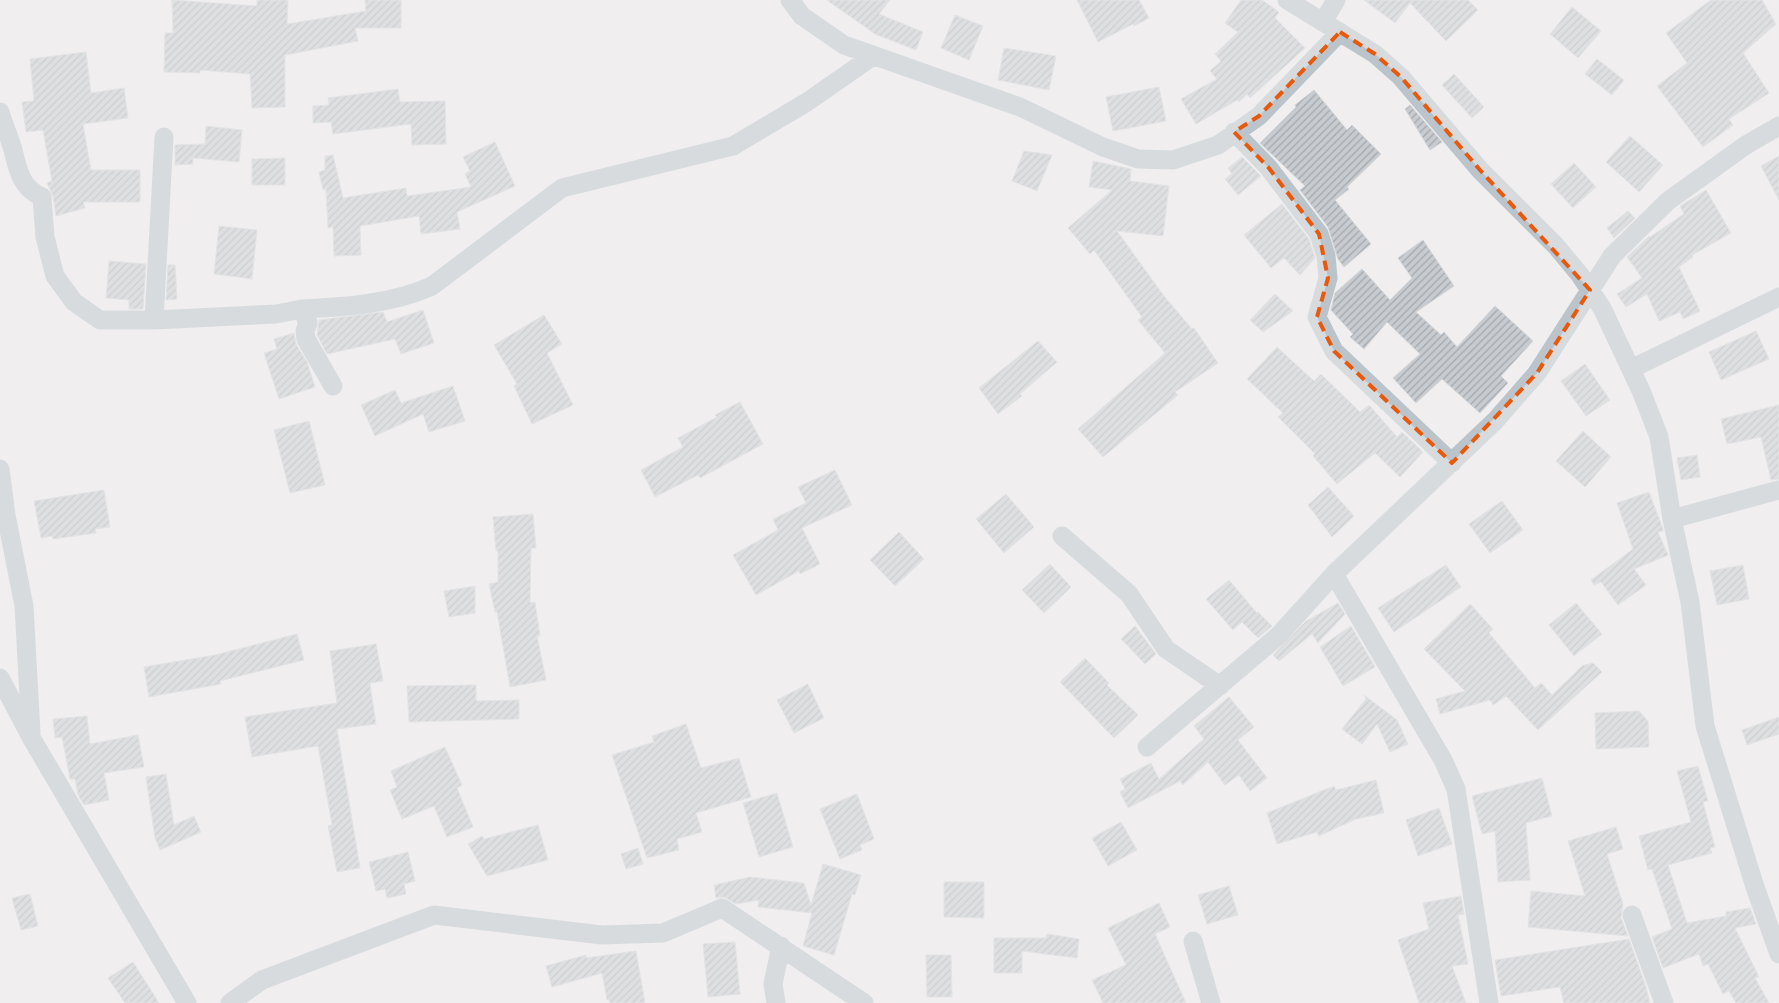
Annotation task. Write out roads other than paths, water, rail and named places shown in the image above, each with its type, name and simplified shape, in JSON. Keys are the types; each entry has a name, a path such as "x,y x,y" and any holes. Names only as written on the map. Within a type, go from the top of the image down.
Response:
{"street":[{"path":"790,0 802,16 844,45 1020,106 1104,147 1138,159 1173,160 1218,145 1259,116 1340,32"},
{"path":"1287,0 1375,54 1401,77 1480,170 1556,246 1602,308 1631,369 1659,437 1672,519 1690,602 1705,726 1755,887 1779,954"},
{"path":"1323,22 1336,0"},
{"path":"0,112 13,149 18,175 34,193 42,197 46,238 55,276 74,302 100,320 154,320 276,314 302,309 328,308 404,297 432,286 562,188 733,146 807,102 873,56"},
{"path":"1147,747 1278,636 1334,574 1495,421 1537,373 1612,256 1668,201 1746,145 1779,126"},
{"path":"1234,132 1268,167 1319,234 1326,256 1328,278 1317,318 1334,351 1452,463"},
{"path":"154,320 164,137"},
{"path":"1631,369 1779,298"},
{"path":"302,309 308,323 305,331 306,339 332,386"},
{"path":"0,469 6,515 24,606 32,739"},
{"path":"1672,519 1779,490"},
{"path":"1062,536 1129,594 1166,649 1220,686"},
{"path":"1334,574 1442,760 1456,789 1489,1003"},
{"path":"0,678 32,739 187,1003"},
{"path":"230,1003 262,980 434,915 602,935 663,933 722,908 864,1003"},
{"path":"1632,915 1664,1003"},
{"path":"1193,941 1211,1003"},
{"path":"776,1003 773,984 781,946"}]}
